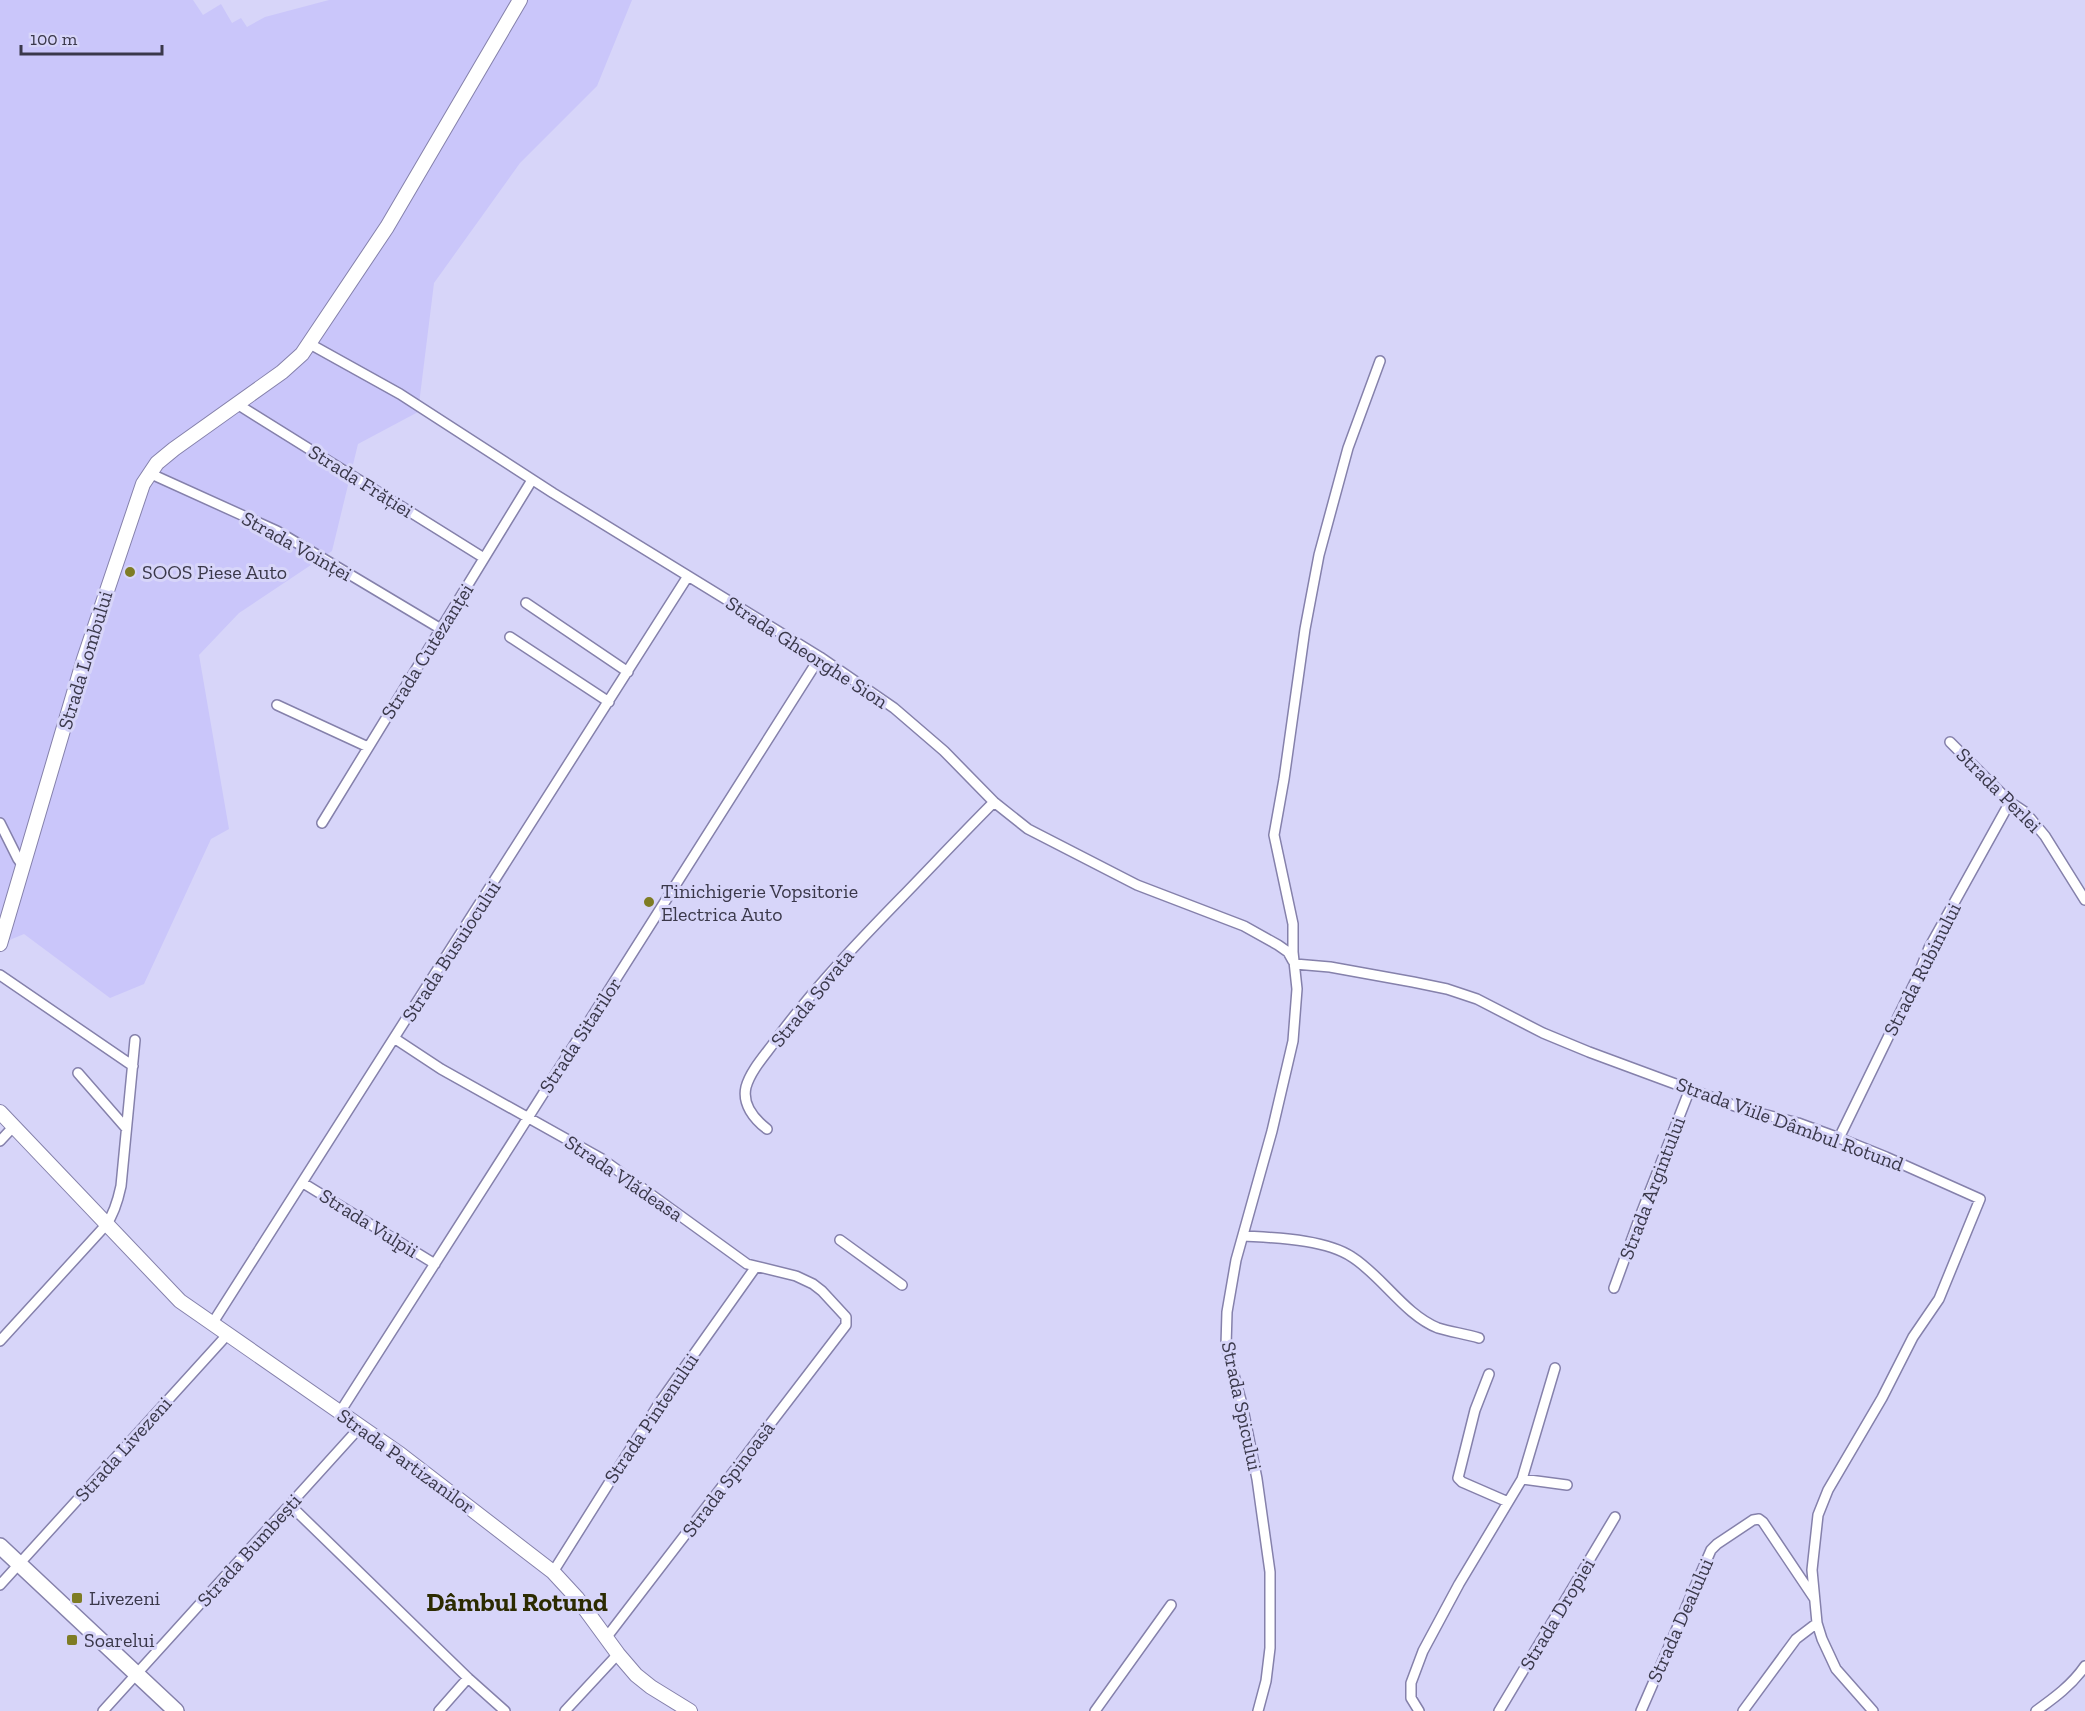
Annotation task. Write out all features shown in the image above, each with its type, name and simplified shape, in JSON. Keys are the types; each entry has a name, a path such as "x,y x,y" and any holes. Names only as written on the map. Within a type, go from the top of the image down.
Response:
{"main road":[{"path":"0,1546 176,1711"}],"street":[{"name":"Strada Lombului","path":"0,944 84,659 137,498 149,473 174,448 294,363 310,344 387,227 520,0"},
{"name":"Strada Gheorghe Sion","path":"310,344 400,394 532,480 820,657 894,708 944,750 994,802 1028,829 1137,885 1244,926 1288,952 1295,964"},
{"name":"Strada Spicului","path":"1258,1711 1266,1681 1270,1648 1270,1572 1257,1479 1242,1404 1226,1346 1227,1312 1236,1260 1272,1131 1293,1041 1297,989 1293,924 1275,846 1275,824 1284,779 1305,629 1319,555 1348,448 1380,361"},
{"name":"Strada Frăției","path":"237,404 484,558"},
{"name":"Strada Voinței","path":"149,473 277,531 441,629"},
{"name":"Strada Cutezanței","path":"321,823 532,480"},
{"name":"Strada Busuiocului","path":"212,1324 688,576"},
{"path":"526,603 628,672"},
{"path":"510,637 609,702"},
{"name":"Strada Sitarilor","path":"339,1412 527,1116 584,1031 820,657"},
{"path":"277,705 368,747"},
{"name":"Strada Perlei","path":"1950,742 2010,802 2025,812 2045,836 2085,900"},
{"name":"Strada Sovata","path":"767,1129 751,1113 746,1101 749,1079 756,1068 800,1007 836,965 994,802"},
{"name":"Strada Rubinului","path":"1839,1138 1917,978 1929,948 2010,802"},
{"path":"0,823 23,866"},
{"name":"Strada Viile Dâmbul Rotund","path":"1295,964 1330,967 1447,989 1477,999 1543,1033 1743,1108 1839,1138 1980,1199 1939,1299 1913,1336 1882,1398 1822,1502 1818,1515 1812,1570 1817,1623 1836,1669 1873,1711"},
{"path":"0,975 133,1066"},
{"name":"Strada Vlădeasa","path":"394,1038 441,1069 602,1159 734,1256 755,1268 806,1280 822,1291 847,1319"},
{"path":"0,1341 106,1225 118,1200 135,1040"},
{"path":"78,1073 126,1128"},
{"name":"Strada Argintului","path":"1614,1288 1690,1089"},
{"name":"Strada Partizanilor","path":"0,1112 180,1301 400,1454 553,1572 577,1598 636,1675 690,1711"},
{"path":"0,1142 14,1126"},
{"name":"Strada Vulpii","path":"303,1183 435,1264"},
{"path":"1244,1236 1284,1239 1341,1251 1358,1262 1419,1316 1437,1327 1479,1338"},
{"path":"840,1240 902,1285"},
{"name":"Strada Pintenului","path":"553,1572 660,1401 755,1268"},
{"name":"Strada Spinoasă","path":"606,1638 846,1325 847,1319"},
{"name":"Strada Livezeni","path":"0,1585 227,1335"},
{"path":"1419,1711 1411,1698 1411,1683 1423,1651 1445,1608 1522,1479 1555,1368"},
{"path":"1490,1374 1475,1410 1458,1478 1462,1482 1508,1502"},
{"name":"Strada Bumbești","path":"103,1711 361,1426"},
{"path":"1522,1479 1567,1485"},
{"path":"290,1505 505,1711"},
{"name":"Strada Dropiei","path":"1499,1711 1615,1517"},
{"name":"Strada Dealului","path":"1641,1711 1712,1548 1753,1520 1759,1519 1763,1522 1814,1599"},
{"path":"1095,1711 1171,1605"},
{"path":"1743,1711 1792,1644 1817,1623"},
{"path":"565,1711 618,1654"},
{"path":"2036,1711 2078,1677 2085,1666"},
{"path":"439,1711 468,1678"}],"shaded area":[{"path":"0,0 193,0 203,15 221,4 232,23 241,18 247,27 265,17 329,0 632,0 597,86 520,163 434,283 418,412 358,444 332,551 239,613 199,655 229,829 211,839 144,984 110,998 24,934 0,944"}],"place":[{"name":"SOOS Piese Auto","path":"130,572"},
{"name":"Tinichigerie Vopsitorie Electrica Auto","path":"649,902"},
{"name":"Livezeni","path":"77,1598"},
{"name":"Soarelui","path":"72,1640"}],"district":[{"name":"Dâmbul Rotund","path":"517,1602"}]}
